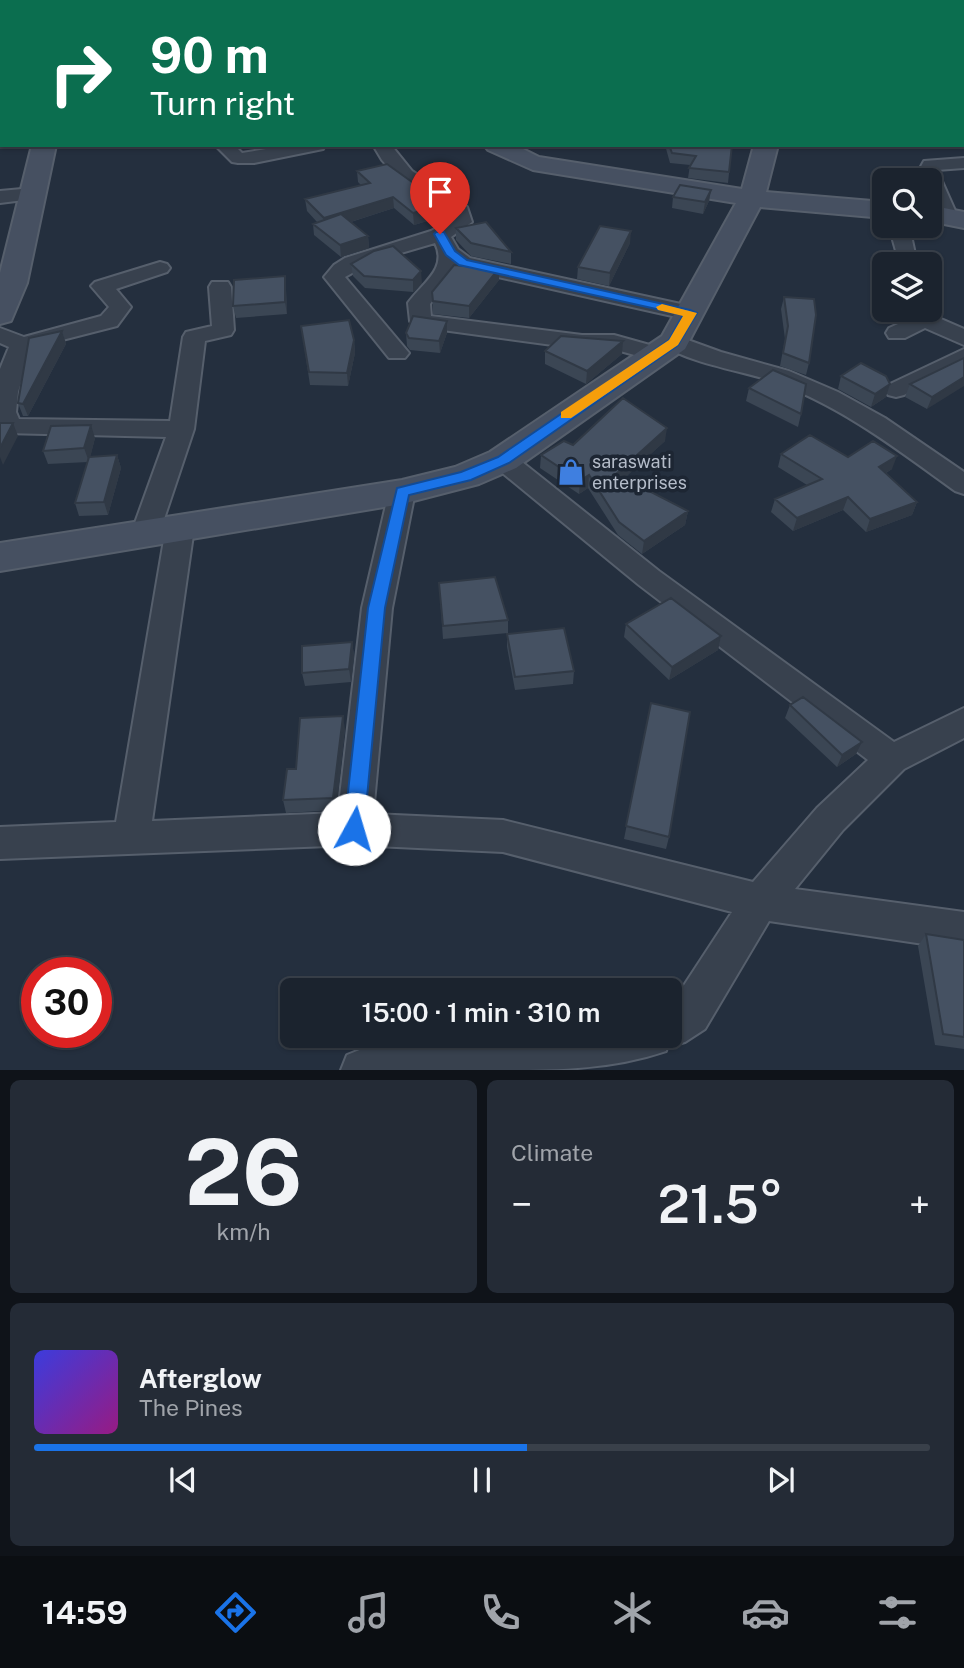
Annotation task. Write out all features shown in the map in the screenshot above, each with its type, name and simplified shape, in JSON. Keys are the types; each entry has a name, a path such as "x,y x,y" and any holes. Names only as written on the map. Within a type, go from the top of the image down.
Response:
{"street":[{"path":"0,315 44,147"},
{"path":"225,147 238,158 254,158 307,147"},
{"path":"383,147 386,156 398,170 460,211 463,222 445,243 339,269 334,277 397,353"},
{"path":"500,147 533,163 752,198 872,209"},
{"path":"0,557 402,492 466,476 503,460 673,337 752,198 765,147"},
{"path":"947,216 928,170 930,165 964,163"},
{"path":"0,197 33,194"},
{"path":"377,328 419,303 447,271 445,243"},
{"path":"445,243 463,262 673,337 691,351 781,376 877,422 964,485"},
{"path":"0,335 22,344 79,331 109,320 120,307 102,286 160,268"},
{"path":"145,534 181,429 194,337 223,330 220,287"},
{"path":"419,303 421,321 436,325 582,342 673,337"},
{"path":"897,333 925,319 964,338"},
{"path":"22,344 15,353 4,408 5,419 13,427 181,429"},
{"path":"896,390 964,356"},
{"path":"503,460 649,578 892,759"},
{"path":"354,829 377,608 402,492"},
{"path":"131,838 180,528"},
{"path":"682,1019 690,1014 760,902 830,819 892,759 964,722"},
{"path":"0,843 354,829 503,835 760,902 964,932"},
{"path":"362,1069 585,1048"}],"building":[{"path":"670,147 732,147 729,172 689,168 696,156 672,153"},
{"path":"387,164 444,205 413,213 393,197 324,218 305,199 370,183 357,171"},
{"path":"680,185 711,190 705,202 673,197"},
{"path":"341,214 368,236 340,245 313,224"},
{"path":"486,222 511,252 471,243 456,228"},
{"path":"600,226 631,231 610,273 578,267"},
{"path":"393,246 421,271 413,280 364,276 351,264 374,251"},
{"path":"484,264 499,268 469,306 433,301 432,292 454,265 487,268"},
{"path":"285,276 285,302 233,306 234,280"},
{"path":"784,297 814,299 816,315 809,363 783,353 788,326"},
{"path":"413,316 447,321 439,341 409,338 406,333"},
{"path":"349,320 354,340 347,373 309,372 301,326"},
{"path":"62,331 23,404 18,403 29,338"},
{"path":"561,336 623,341 587,371 545,351"},
{"path":"964,358 964,377 932,397 910,384"},
{"path":"861,363 886,376 890,384 875,394 841,376"},
{"path":"773,370 806,384 801,414 749,388"},
{"path":"623,398 667,428 616,474 688,511 644,541 619,522 589,475 580,481 541,455 564,441 573,445"},
{"path":"0,423 13,423 0,448"},
{"path":"91,425 84,448 43,451 51,426"},
{"path":"810,435 848,457 873,441 897,456 879,467 917,502 870,519 848,497 797,518 775,499 822,479 781,454"},
{"path":"117,455 104,502 75,503 89,457"},
{"path":"495,577 508,620 443,626 439,583"},
{"path":"671,598 721,636 672,667 626,624"},
{"path":"564,628 574,671 515,677 507,634"},
{"path":"352,642 349,669 302,673 302,646"},
{"path":"803,697 862,742 842,755 790,705"},
{"path":"651,703 690,712 669,837 626,826"},
{"path":"343,716 333,798 283,800 287,769 296,769 300,718"},
{"path":"926,934 964,940 964,1037 943,1034"}],"slow traffic":[{"path":"566,415 674,342 690,313 662,307"}],"place":[{"name":"saraswati enterprises","path":"571,472"}],"route":[{"path":"354,829 377,608 402,492 466,476 503,460 674,342 690,313 463,262 450,253 440,234"}]}
